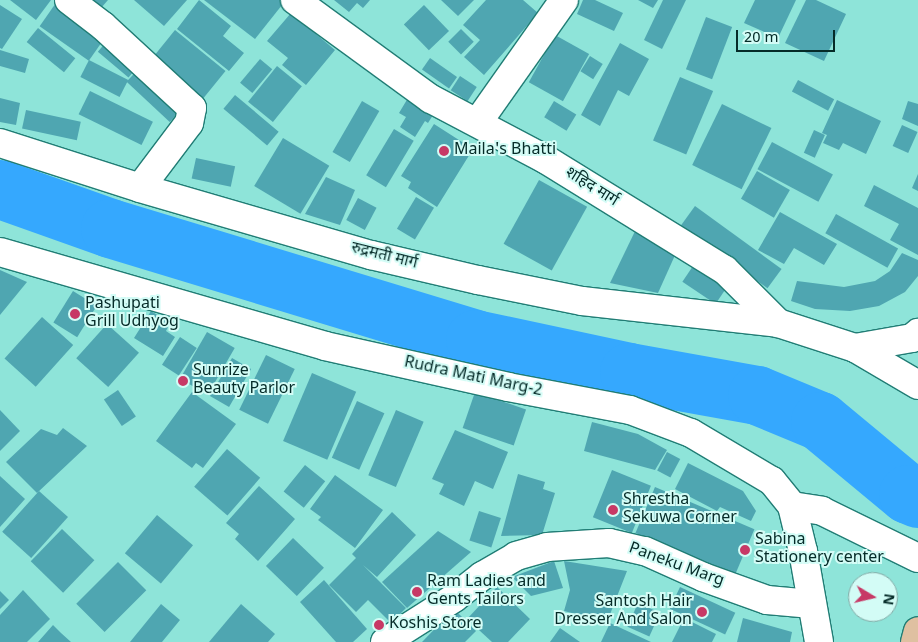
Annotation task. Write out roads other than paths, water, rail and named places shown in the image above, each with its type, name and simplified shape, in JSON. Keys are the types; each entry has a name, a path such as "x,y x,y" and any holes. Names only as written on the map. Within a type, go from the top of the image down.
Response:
{"main road":[{"path":"915,642 918,631"}],"street":[{"path":"69,0 103,26 192,108 189,123 140,188"},
{"name":"शहिद मार्ग","path":"294,0 431,99 478,122 545,159 725,270 778,323"},
{"path":"478,122 564,0"},
{"name":"रुद्रमती मार्ग","path":"0,143 140,188 371,255 478,280 582,301 778,323 855,348 918,385"},
{"name":"Rudra Mati Marg-2","path":"0,252 325,346 508,387 630,410 691,433 738,459 772,481 792,506 803,552 819,642"},
{"path":"855,348 912,338 918,333"},
{"path":"792,506 822,511 918,558"},
{"name":"Paneku Marg","path":"385,642 454,598 482,576 516,556 547,547 609,543 645,552 703,577 767,600 812,604"}],"waterway":[{"path":"0,189 110,228 475,339 629,372 757,395 820,421 908,494 918,498"}],"place":[{"name":"Maila's Bhatti","path":"444,151"},
{"name":"Pashupati Grill Udhyog","path":"75,314"},
{"name":"Sunrize Beauty Parlor","path":"183,381"},
{"name":"Shrestha Sekuwa Corner","path":"613,510"},
{"name":"Sabina Stationery center","path":"745,550"},
{"name":"Ram Ladies and Gents Tailors","path":"417,592"},
{"name":"Santosh Hair Dresser And Salon","path":"702,612"},
{"name":"Koshis Store","path":"379,625"}]}
